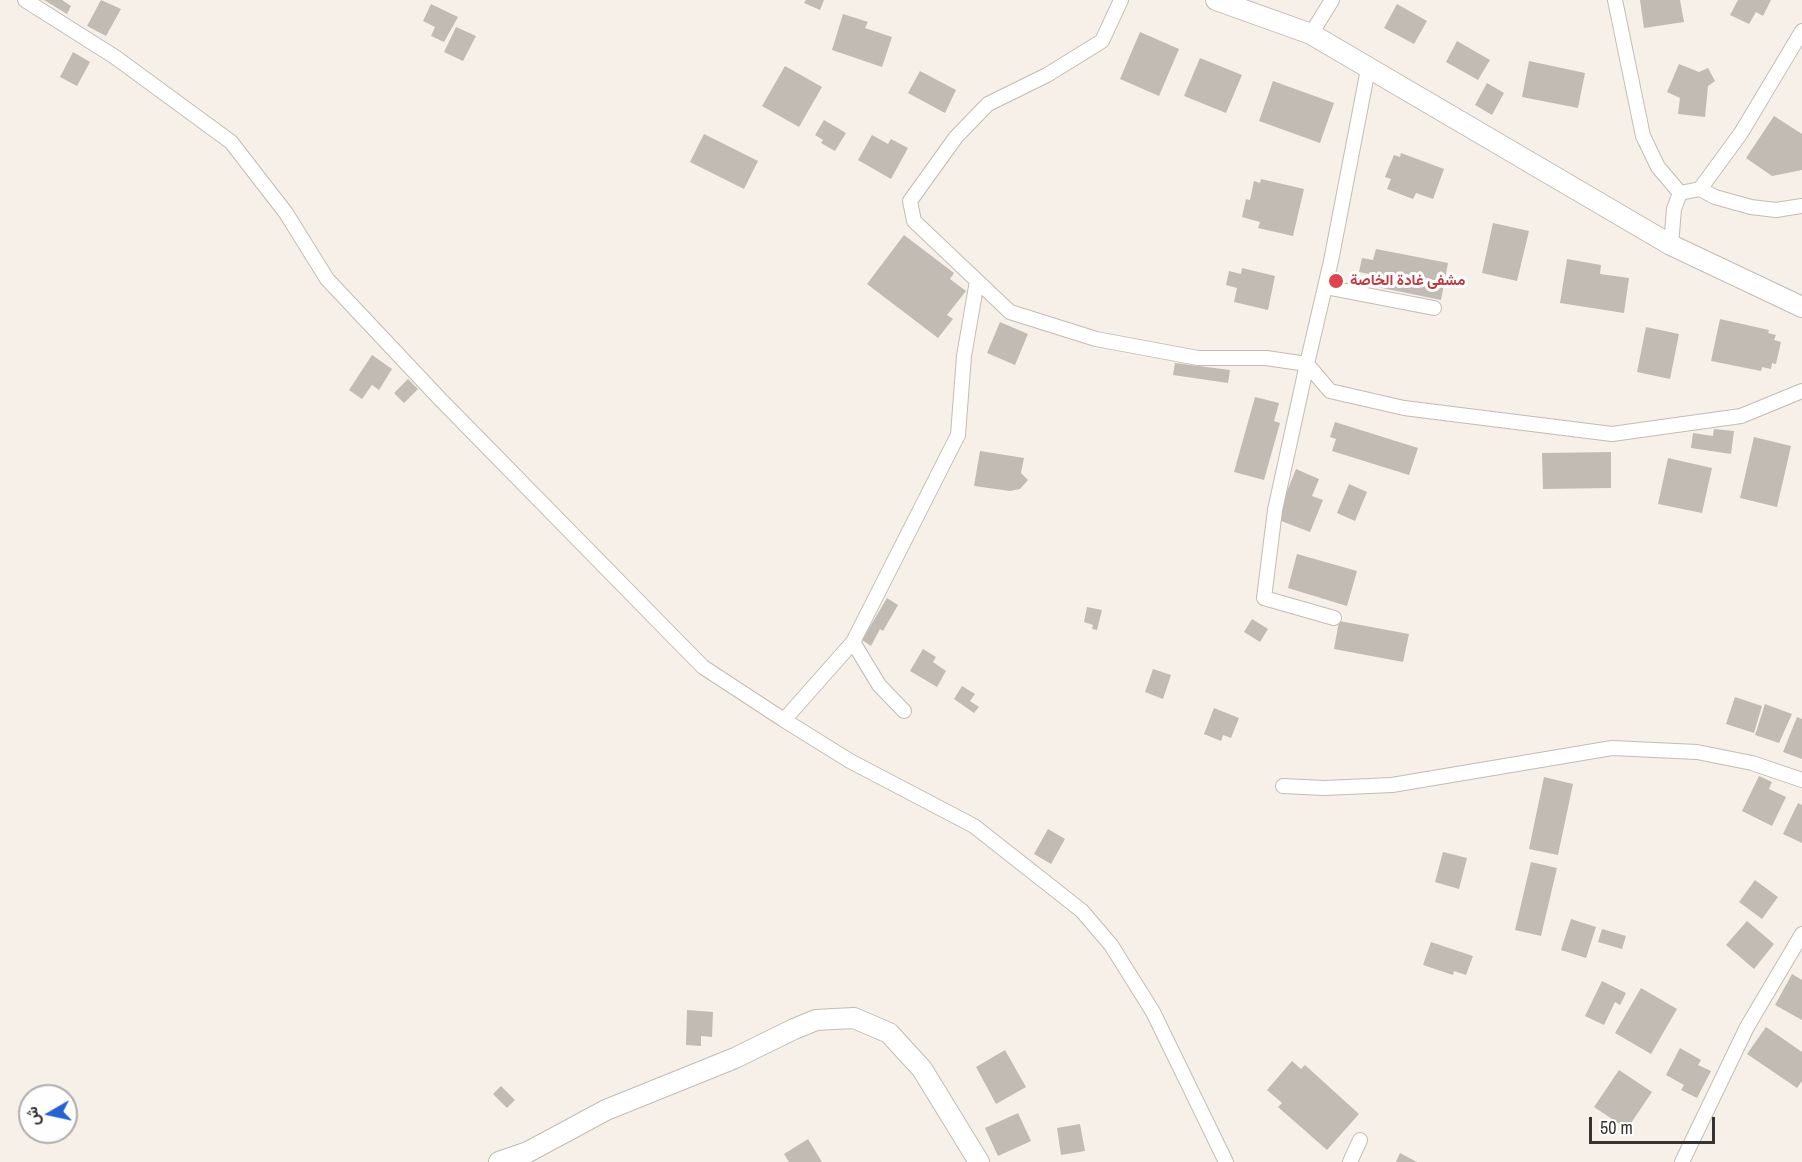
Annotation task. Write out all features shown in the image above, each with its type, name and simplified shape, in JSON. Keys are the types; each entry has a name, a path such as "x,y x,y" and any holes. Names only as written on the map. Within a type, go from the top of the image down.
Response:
{"main road":[{"path":"1216,0 1311,34 1671,245 1802,307"},
{"path":"499,1162 528,1152 606,1110 735,1058 816,1020 854,1018 889,1033 922,1069 979,1162"}],"street":[{"path":"25,0 115,57 231,142 286,213 327,279 440,399 703,667 850,761 974,826 1082,911 1111,945 1154,1012 1226,1162"},
{"path":"1121,0 1102,41 1047,75 988,104 956,137 910,201 914,221 1010,312 1096,339 1198,358 1266,358 1307,364 1330,391 1404,408 1612,434 1741,416 1802,391"},
{"path":"1311,34 1332,0"},
{"path":"1615,0 1643,136 1658,167 1680,193"},
{"path":"1700,189 1741,133 1802,31"},
{"path":"1334,618 1264,598 1275,510 1325,287 1368,69"},
{"path":"1680,193 1700,189 1715,197 1751,207 1776,210 1802,206"},
{"path":"1671,245 1674,209 1680,193"},
{"path":"784,720 853,642 958,435 964,356 977,281"},
{"path":"1325,287 1434,308"},
{"path":"853,642 879,685 904,711"},
{"path":"1283,786 1324,789 1392,785 1612,748 1697,752 1752,763 1802,780"},
{"path":"1682,1162 1747,1027 1802,934"},
{"path":"1350,1162 1360,1140"}],"building":[{"path":"44,0 62,0 71,6 67,14"},
{"path":"101,0 121,9 106,36 87,26"},
{"path":"806,0 824,0 820,10 804,3"},
{"path":"1640,0 1680,0 1684,22 1644,28"},
{"path":"1738,0 1771,0 1763,16 1756,12 1749,24 1730,15"},
{"path":"431,4 458,17 444,42 431,36 435,27 423,21"},
{"path":"1397,4 1427,21 1414,44 1384,28"},
{"path":"843,14 868,22 865,28 892,37 882,67 832,50"},
{"path":"456,27 476,36 463,61 444,52"},
{"path":"1140,32 1179,49 1159,96 1120,79"},
{"path":"1457,41 1490,60 1478,80 1446,62"},
{"path":"73,52 90,62 77,86 60,77"},
{"path":"1200,58 1242,75 1226,113 1184,96"},
{"path":"1529,61 1585,73 1578,108 1522,97"},
{"path":"1679,64 1699,72 1708,68 1715,81 1708,86 1705,117 1678,114 1680,98 1667,92"},
{"path":"785,66 822,87 799,127 762,106"},
{"path":"920,71 956,90 945,113 908,93"},
{"path":"1273,81 1334,103 1320,143 1259,121"},
{"path":"1487,83 1504,93 1492,115 1475,105"},
{"path":"1774,116 1802,134 1802,170 1772,176 1746,158"},
{"path":"824,120 846,133 835,151 821,143 823,140 815,135"},
{"path":"704,134 758,161 744,189 690,162"},
{"path":"872,135 888,144 891,139 908,148 891,179 858,160"},
{"path":"1401,153 1444,169 1433,199 1416,193 1413,199 1387,189 1391,179 1385,177 1394,155 1400,157"},
{"path":"1261,179 1304,189 1293,236 1258,228 1260,222 1242,217 1246,199 1250,200 1254,181 1260,183"},
{"path":"1493,223 1529,231 1517,281 1482,273"},
{"path":"904,235 954,273 950,279 966,291 947,315 953,319 938,338 867,284"},
{"path":"1376,249 1448,263 1441,300 1367,285 1369,274 1359,272 1362,258 1373,260"},
{"path":"1567,259 1601,265 1600,274 1629,278 1624,313 1560,303"},
{"path":"1242,268 1275,276 1268,310 1234,302 1237,288 1226,285 1229,271 1241,274"},
{"path":"1720,319 1769,330 1768,333 1776,335 1774,340 1781,342 1776,364 1772,363 1771,369 1762,367 1761,371 1711,361"},
{"path":"1000,322 1028,334 1015,365 987,353"},
{"path":"1646,327 1679,334 1670,379 1637,372"},
{"path":"372,355 392,369 379,390 372,385 362,399 349,390"},
{"path":"1175,363 1230,370 1228,383 1173,375"},
{"path":"408,379 418,389 404,403 394,393"},
{"path":"1255,397 1279,403 1274,421 1280,423 1264,480 1234,472"},
{"path":"1335,422 1418,448 1409,475 1332,451 1336,439 1330,437"},
{"path":"1714,429 1734,431 1731,454 1691,448 1693,433 1713,436"},
{"path":"1754,437 1791,446 1777,507 1740,498"},
{"path":"980,451 1024,458 1021,473 1028,480 1020,489 1010,491 974,486"},
{"path":"1611,452 1611,488 1543,489 1542,453"},
{"path":"1668,458 1712,468 1702,513 1658,504"},
{"path":"1296,469 1319,479 1312,496 1323,500 1310,532 1276,519"},
{"path":"1349,484 1367,492 1355,521 1337,513"},
{"path":"1297,554 1357,571 1347,606 1288,588"},
{"path":"887,598 898,605 883,631 880,629 871,646 862,640"},
{"path":"1087,607 1102,610 1097,630 1092,629 1093,625 1084,622"},
{"path":"1252,619 1268,629 1260,642 1244,632"},
{"path":"1339,621 1409,634 1403,662 1334,649"},
{"path":"923,649 936,657 933,662 946,671 937,687 910,671"},
{"path":"1153,669 1171,675 1163,699 1145,692"},
{"path":"962,686 975,694 970,701 979,707 974,713 954,699"},
{"path":"1735,697 1762,706 1754,733 1726,724"},
{"path":"1765,704 1792,714 1779,743 1755,735"},
{"path":"1214,708 1239,718 1231,738 1223,735 1221,741 1204,734"},
{"path":"1797,717 1802,719 1802,759 1783,752"},
{"path":"1759,776 1772,782 1769,789 1786,797 1772,826 1742,811"},
{"path":"1544,777 1573,784 1558,855 1529,849"},
{"path":"1798,803 1802,805 1802,843 1783,834"},
{"path":"1048,829 1065,839 1051,864 1034,854"},
{"path":"1443,852 1467,858 1459,889 1435,882"},
{"path":"1531,862 1557,868 1541,936 1515,930"},
{"path":"1755,880 1778,897 1762,919 1739,902"},
{"path":"1571,919 1596,927 1586,958 1561,950"},
{"path":"1747,921 1774,944 1754,969 1726,945"},
{"path":"1602,929 1626,936 1622,949 1598,942"},
{"path":"1431,942 1473,956 1466,975 1454,971 1453,975 1423,965"},
{"path":"1792,974 1802,980 1802,1020 1775,1005"},
{"path":"1602,981 1626,993 1620,1005 1615,1002 1604,1025 1585,1016"},
{"path":"1641,988 1677,1009 1651,1054 1615,1033"},
{"path":"687,1010 713,1012 712,1037 701,1036 701,1046 686,1045"},
{"path":"1766,1027 1802,1052 1802,1081 1797,1088 1747,1054"},
{"path":"1680,1048 1701,1060 1698,1065 1711,1071 1697,1098 1681,1090 1684,1085 1666,1075"},
{"path":"1005,1050 1026,1087 996,1104 976,1067"},
{"path":"1292,1061 1301,1069 1305,1065 1359,1114 1327,1150 1278,1107 1282,1103 1267,1090"},
{"path":"1619,1070 1652,1092 1627,1129 1594,1107"},
{"path":"501,1086 515,1100 507,1108 493,1094"},
{"path":"1018,1113 1031,1141 998,1156 985,1128"},
{"path":"1080,1124 1085,1151 1061,1155 1057,1128"},
{"path":"808,1139 822,1162 789,1162 784,1154"},
{"path":"1400,1153 1417,1162 1396,1162"}],"place":[{"name":"مشفى غادة الخاصة","path":"1336,281"}]}
